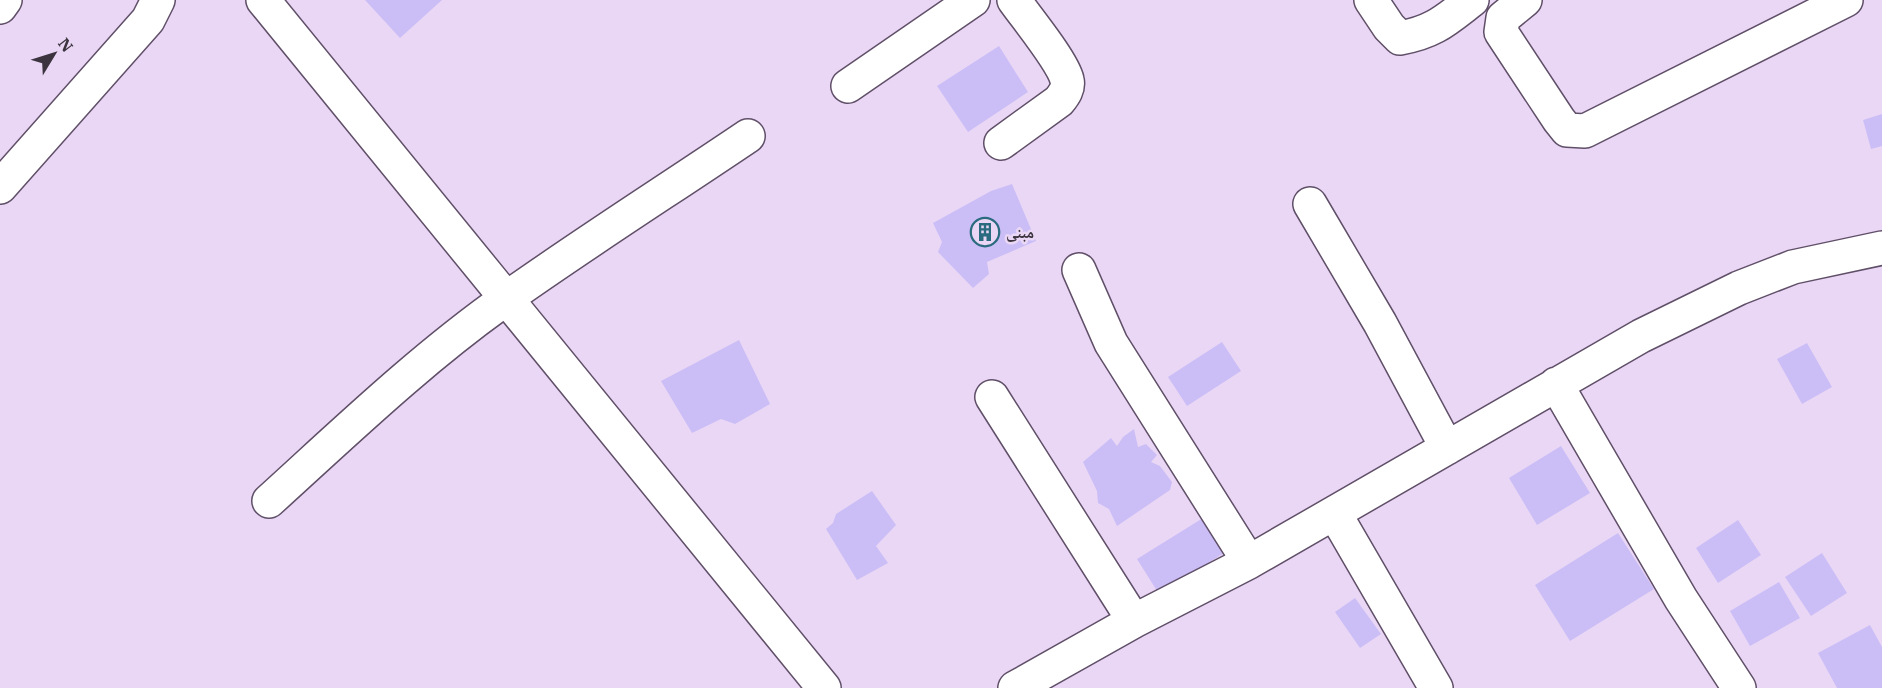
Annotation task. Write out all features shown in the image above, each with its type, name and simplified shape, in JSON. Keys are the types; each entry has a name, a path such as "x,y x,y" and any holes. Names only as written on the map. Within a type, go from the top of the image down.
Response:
{"street":[{"path":"0,7 5,0"},
{"path":"0,187 148,20 158,0"},
{"path":"263,0 824,688"},
{"path":"848,86 973,0"},
{"path":"1001,142 1059,101 1066,92 1068,81 1062,68 1014,0"},
{"path":"1371,0 1389,27 1400,38 1420,34 1437,27 1473,0"},
{"path":"1525,0 1503,18 1501,32 1558,120 1567,130 1585,131 1846,0"},
{"path":"270,501 362,416 506,298 748,136"},
{"path":"1310,204 1380,323 1447,448"},
{"path":"1015,688 1134,621 1249,562 1335,514 1641,336 1739,288 1793,267 1882,248"},
{"path":"1078,270 1112,343 1249,562"},
{"path":"1556,384 1681,599 1739,688"},
{"path":"992,397 1134,621"},
{"path":"1335,514 1436,688"}],"building":[{"path":"365,0 442,0 400,38"},
{"path":"999,46 1028,92 968,132 937,86"},
{"path":"1882,114 1882,146 1871,149 1863,120"},
{"name":"مبنى","path":"1012,184 1036,241 987,262 989,274 973,288 938,252 942,242 933,223 991,191"},
{"path":"739,340 770,404 735,424 721,419 692,433 661,381"},
{"path":"1222,342 1241,371 1187,406 1168,377"},
{"path":"1807,343 1832,387 1802,404 1777,359"},
{"path":"1134,429 1138,447 1146,444 1157,455 1151,462 1160,466 1172,482 1170,490 1117,526 1109,509 1098,503 1097,491 1083,462 1111,438 1117,446 1123,437"},
{"path":"1561,446 1590,493 1537,525 1509,478"},
{"path":"872,491 896,525 876,546 888,563 857,580 826,529 833,523 836,514"},
{"path":"1203,518 1224,553 1159,594 1137,559"},
{"path":"1738,520 1761,555 1718,583 1696,548"},
{"path":"1618,533 1654,589 1570,641 1535,585"},
{"path":"1822,553 1847,593 1811,616 1785,577"},
{"path":"1779,582 1800,618 1750,646 1730,611"},
{"path":"1355,598 1381,634 1360,648 1335,612"},
{"path":"1870,625 1882,647 1882,688 1837,688 1818,653"}],"place":[{"name":"مبنى","path":"985,232"}]}
